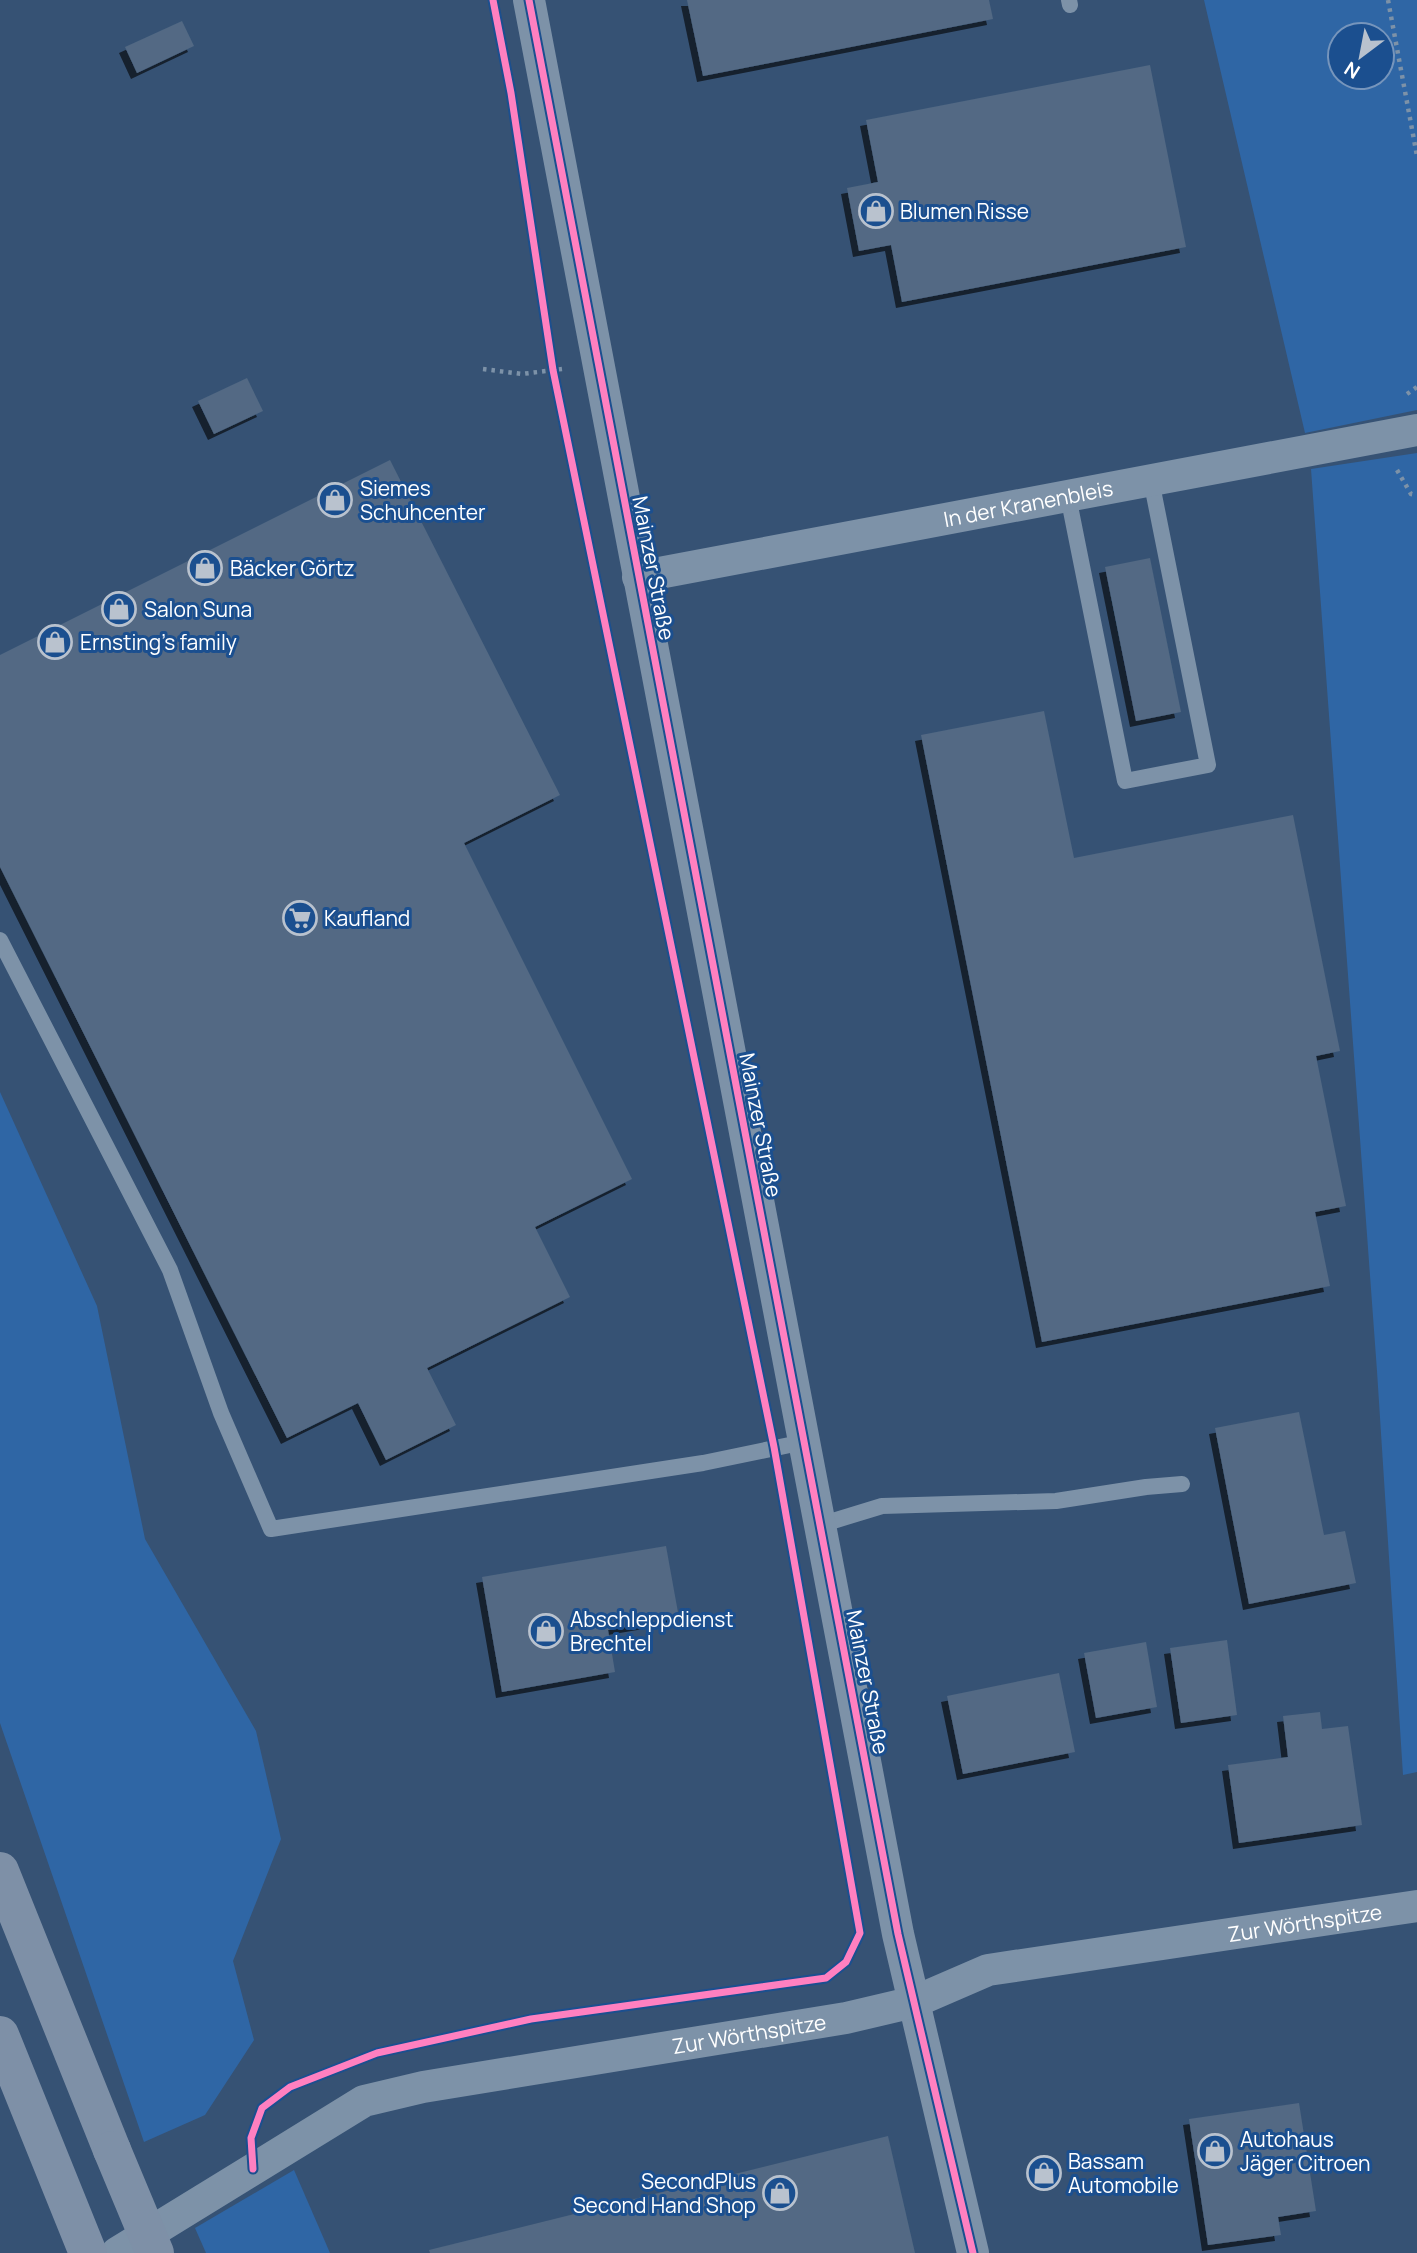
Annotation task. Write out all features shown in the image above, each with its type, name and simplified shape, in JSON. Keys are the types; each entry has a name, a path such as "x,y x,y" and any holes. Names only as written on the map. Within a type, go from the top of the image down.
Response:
{"highway":[{"path":"0,1871 155,2253"},
{"path":"0,2035 88,2253"}],"street":[{"name":"Mainzer Straße","path":"529,0 898,1934 973,2253"},
{"name":"In der Kranenbleis","path":"638,577 1417,430"},
{"name":"Zur Wörthspitze","path":"117,2253 364,2101 423,2087 846,2018 914,2002 988,1970 1417,1906"}],"lane":[{"path":"1068,496 1125,781 1208,765 1151,480"},
{"path":"0,940 170,1270 221,1413 271,1530 703,1463 804,1443"},
{"path":"820,1525 882,1506 1056,1501 1146,1486 1182,1484"}],"path":[{"path":"1388,0 1417,156"},
{"path":"483,369 522,374 597,365"}],"shaded area":[{"path":"1204,0 1417,0 1417,410 1305,433"},
{"path":"1417,453 1417,1772 1403,1775 1377,1371 1311,469"},
{"path":"0,1092 97,1306 145,1539 256,1731 281,1839 233,1961 254,2040 205,2115 144,2142 0,1723"},
{"path":"294,2170 330,2253 206,2253 195,2228"}],"building":[{"path":"687,0 989,0 993,19 703,76"},
{"path":"182,21 194,46 137,73 125,47"},
{"path":"1150,65 1186,247 902,302 891,245 859,251 847,188 878,182 866,120"},
{"path":"247,378 263,411 214,434 198,401"},
{"path":"390,460 560,795 464,843 632,1179 535,1227 570,1297 427,1368 456,1425 386,1460 358,1403 287,1438 0,867 0,655"},
{"path":"1150,558 1181,712 1136,721 1105,567"},
{"path":"1044,711 1074,858 1293,815 1340,1051 1316,1056 1346,1206 1315,1212 1330,1286 1042,1342 921,735"},
{"path":"1299,1412 1324,1535 1345,1531 1356,1583 1249,1604 1215,1428"},
{"path":"666,1546 679,1618 608,1630 615,1672 502,1692 482,1577"},
{"path":"1227,1640 1237,1715 1181,1723 1170,1648"},
{"path":"1146,1642 1157,1707 1096,1718 1084,1653"},
{"path":"1059,1673 1075,1752 963,1774 947,1696"},
{"path":"1320,1712 1322,1729 1348,1726 1362,1825 1239,1843 1228,1765 1288,1757 1283,1716"},
{"path":"1299,2103 1316,2211 1278,2217 1281,2235 1208,2245 1189,2119"},
{"name":"SecondPlus Second Hand Shop","path":"888,2136 915,2253 430,2253 429,2250"}],"cycle path":[{"path":"253,2169 251,2138 262,2108 290,2087 377,2053 531,2019 826,1978 846,1962 860,1933 774,1447 553,370 511,93 493,0"},
{"path":"529,0 898,1934 973,2253"}],"place":[{"name":"Blumen Risse","path":"876,211"},
{"name":"Siemes Schuhcenter","path":"335,500"},
{"name":"Bäcker Görtz","path":"205,568"},
{"name":"Salon Suna","path":"119,609"},
{"name":"Ernsting's family","path":"55,642"},
{"name":"Kaufland","path":"300,918"},
{"name":"Abschleppdienst Brechtel","path":"546,1631"},
{"name":"Autohaus Jäger Citroen","path":"1215,2151"},
{"name":"Bassam Automobile","path":"1044,2173"},
{"name":"SecondPlus Second Hand Shop","path":"780,2193"}]}
